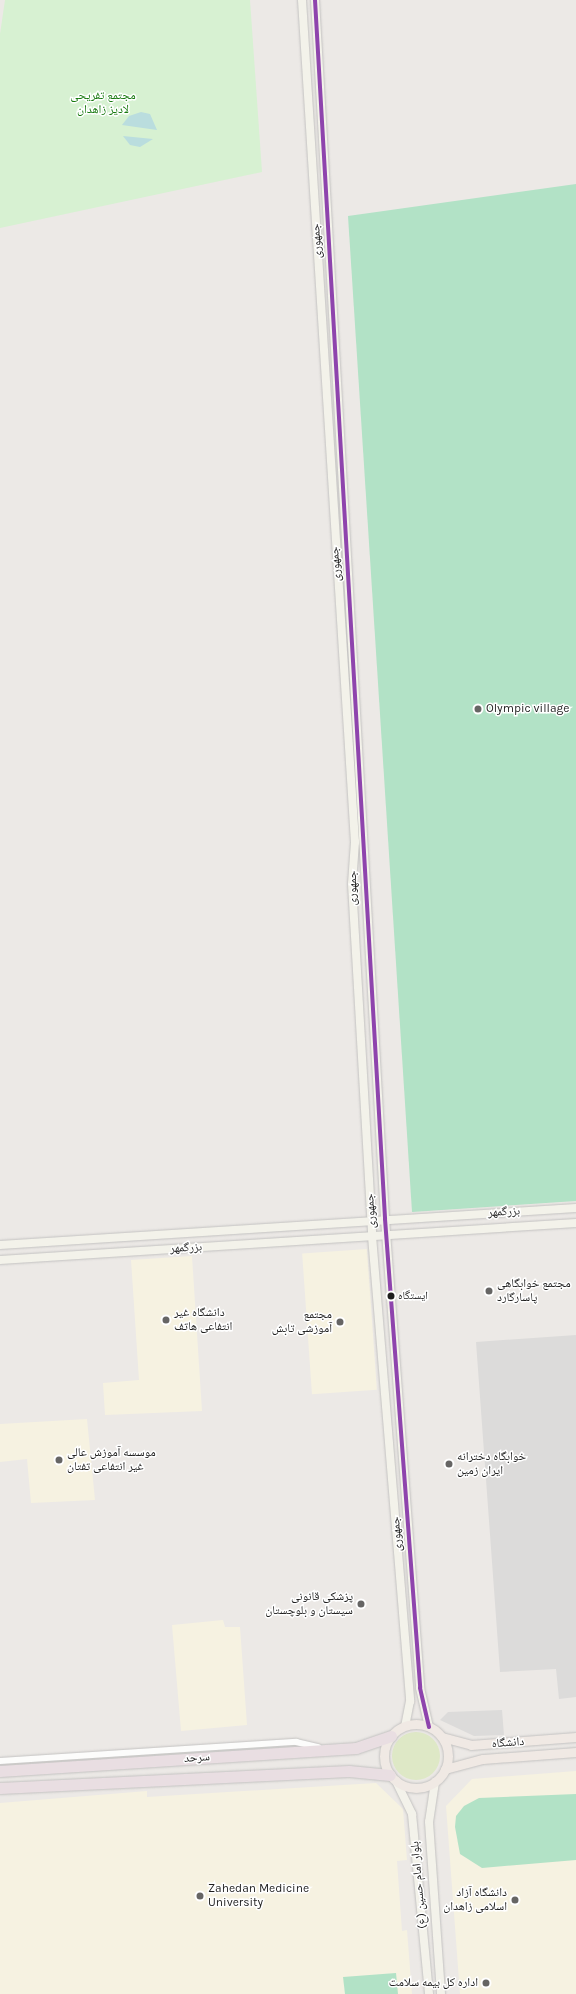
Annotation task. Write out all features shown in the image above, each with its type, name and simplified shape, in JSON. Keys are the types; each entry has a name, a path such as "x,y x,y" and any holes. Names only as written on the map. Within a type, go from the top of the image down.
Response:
{"highway":[{"name":"سرحد","path":"0,1771 327,1750 370,1746 391,1736"},
{"name":"سرحد","path":"0,1788 349,1771 393,1778"}],"main road":[{"name":"جمهوری","path":"302,0 332,507 355,842 352,884 372,1236 387,1400 410,1701 404,1726"},
{"name":"جمهوری","path":"316,0 347,506 365,884 385,1219 401,1400 420,1688 429,1727"},
{"path":"332,507 347,506"},
{"path":"352,884 365,884"},
{"name":"بزرگمهر","path":"0,1245 385,1219 576,1208"},
{"name":"بزرگمهر","path":"0,1260 576,1223"},
{"path":"212,1231 213,1246"},
{"path":"387,1400 401,1400"},
{"path":"404,1726 429,1727 442,1737 448,1753 445,1769 435,1782 411,1788 393,1778 384,1751 391,1736 404,1726"},
{"name":"دانشگاه","path":"442,1737 471,1745 576,1737"},
{"name":"دانشگاه","path":"445,1769 483,1758 576,1752"},
{"name":"بلوار امام حسین (ع)","path":"393,1778 412,1814 429,1994"},
{"name":"بلوار امام حسین (ع)","path":"435,1782 429,1822 441,1994"}],"street":[{"path":"0,1761 296,1742 327,1750"}],"shaded area":[{"name":"مجتمع آموزشی تابش","path":"367,1249 377,1390 312,1394 302,1254"},
{"name":"دانشگاه غیر انتفاعی هاتف","path":"192,1256 202,1411 105,1415 103,1383 139,1380 131,1260"},
{"path":"576,1335 576,1697 559,1699 556,1669 500,1672 476,1342"},
{"name":"موسسه آموزش عالی غیر انتفاعی تفتان","path":"87,1419 95,1500 31,1503 27,1459 0,1462 0,1424"},
{"path":"223,1620 225,1627 240,1627 247,1725 181,1731 172,1625"},
{"path":"502,1710 504,1735 474,1736 440,1720 448,1712"},
{"name":"دانشگاه آزاد اسلامی زاهدان","path":"576,1771 576,1994 460,1994 446,1806 472,1779"},
{"name":"Zahedan Medicine University","path":"376,1783 403,1809 407,1860 397,1861 402,1931 407,1930 412,1994 0,1994 0,1803 147,1791 147,1797"}],"green space":[{"name":"مجتمع تفریحی لادیز زاهدان","path":"5,0 250,0 262,172 0,228 0,34"},
{"name":"Olympic village","path":"576,184 576,1201 412,1212 348,216"},
{"path":"411,1732 421,1732 430,1736 436,1742 439,1747 439,1765 430,1776 421,1780 411,1780 402,1776 396,1770 392,1761 392,1751 396,1742 402,1736"},
{"path":"576,1794 576,1860 482,1868 460,1854 455,1827 456,1816 464,1806 479,1798"},
{"path":"396,1973 398,1994 345,1994 343,1977"}],"water":[{"path":"141,112 150,114 157,130 122,125 129,116"},
{"path":"123,136 153,139 140,147 130,145"}],"transit line":[{"path":"315,0 385,1219 420,1688 429,1727"}],"place":[{"name":"Olympic village","path":"478,709"},
{"name":"مجتمع خوابگاهی پاسارگارد","path":"489,1291"},
{"name":"ایستگاه","path":"391,1296"},
{"name":"دانشگاه غیر انتفاعی هاتف","path":"166,1320"},
{"name":"مجتمع آموزشی تابش","path":"340,1322"},
{"name":"موسسه آموزش عالی غیر انتفاعی تفتان","path":"59,1460"},
{"name":"خوابگاه دخترانه ایران زمین","path":"449,1464"},
{"name":"پزشکی قانونی سیستان و بلوچستان","path":"361,1604"},
{"name":"Zahedan Medicine University","path":"200,1896"},
{"name":"دانشگاه آزاد اسلامی زاهدان","path":"515,1900"},
{"name":"اداره کل بیمه سلامت","path":"486,1983"}]}
